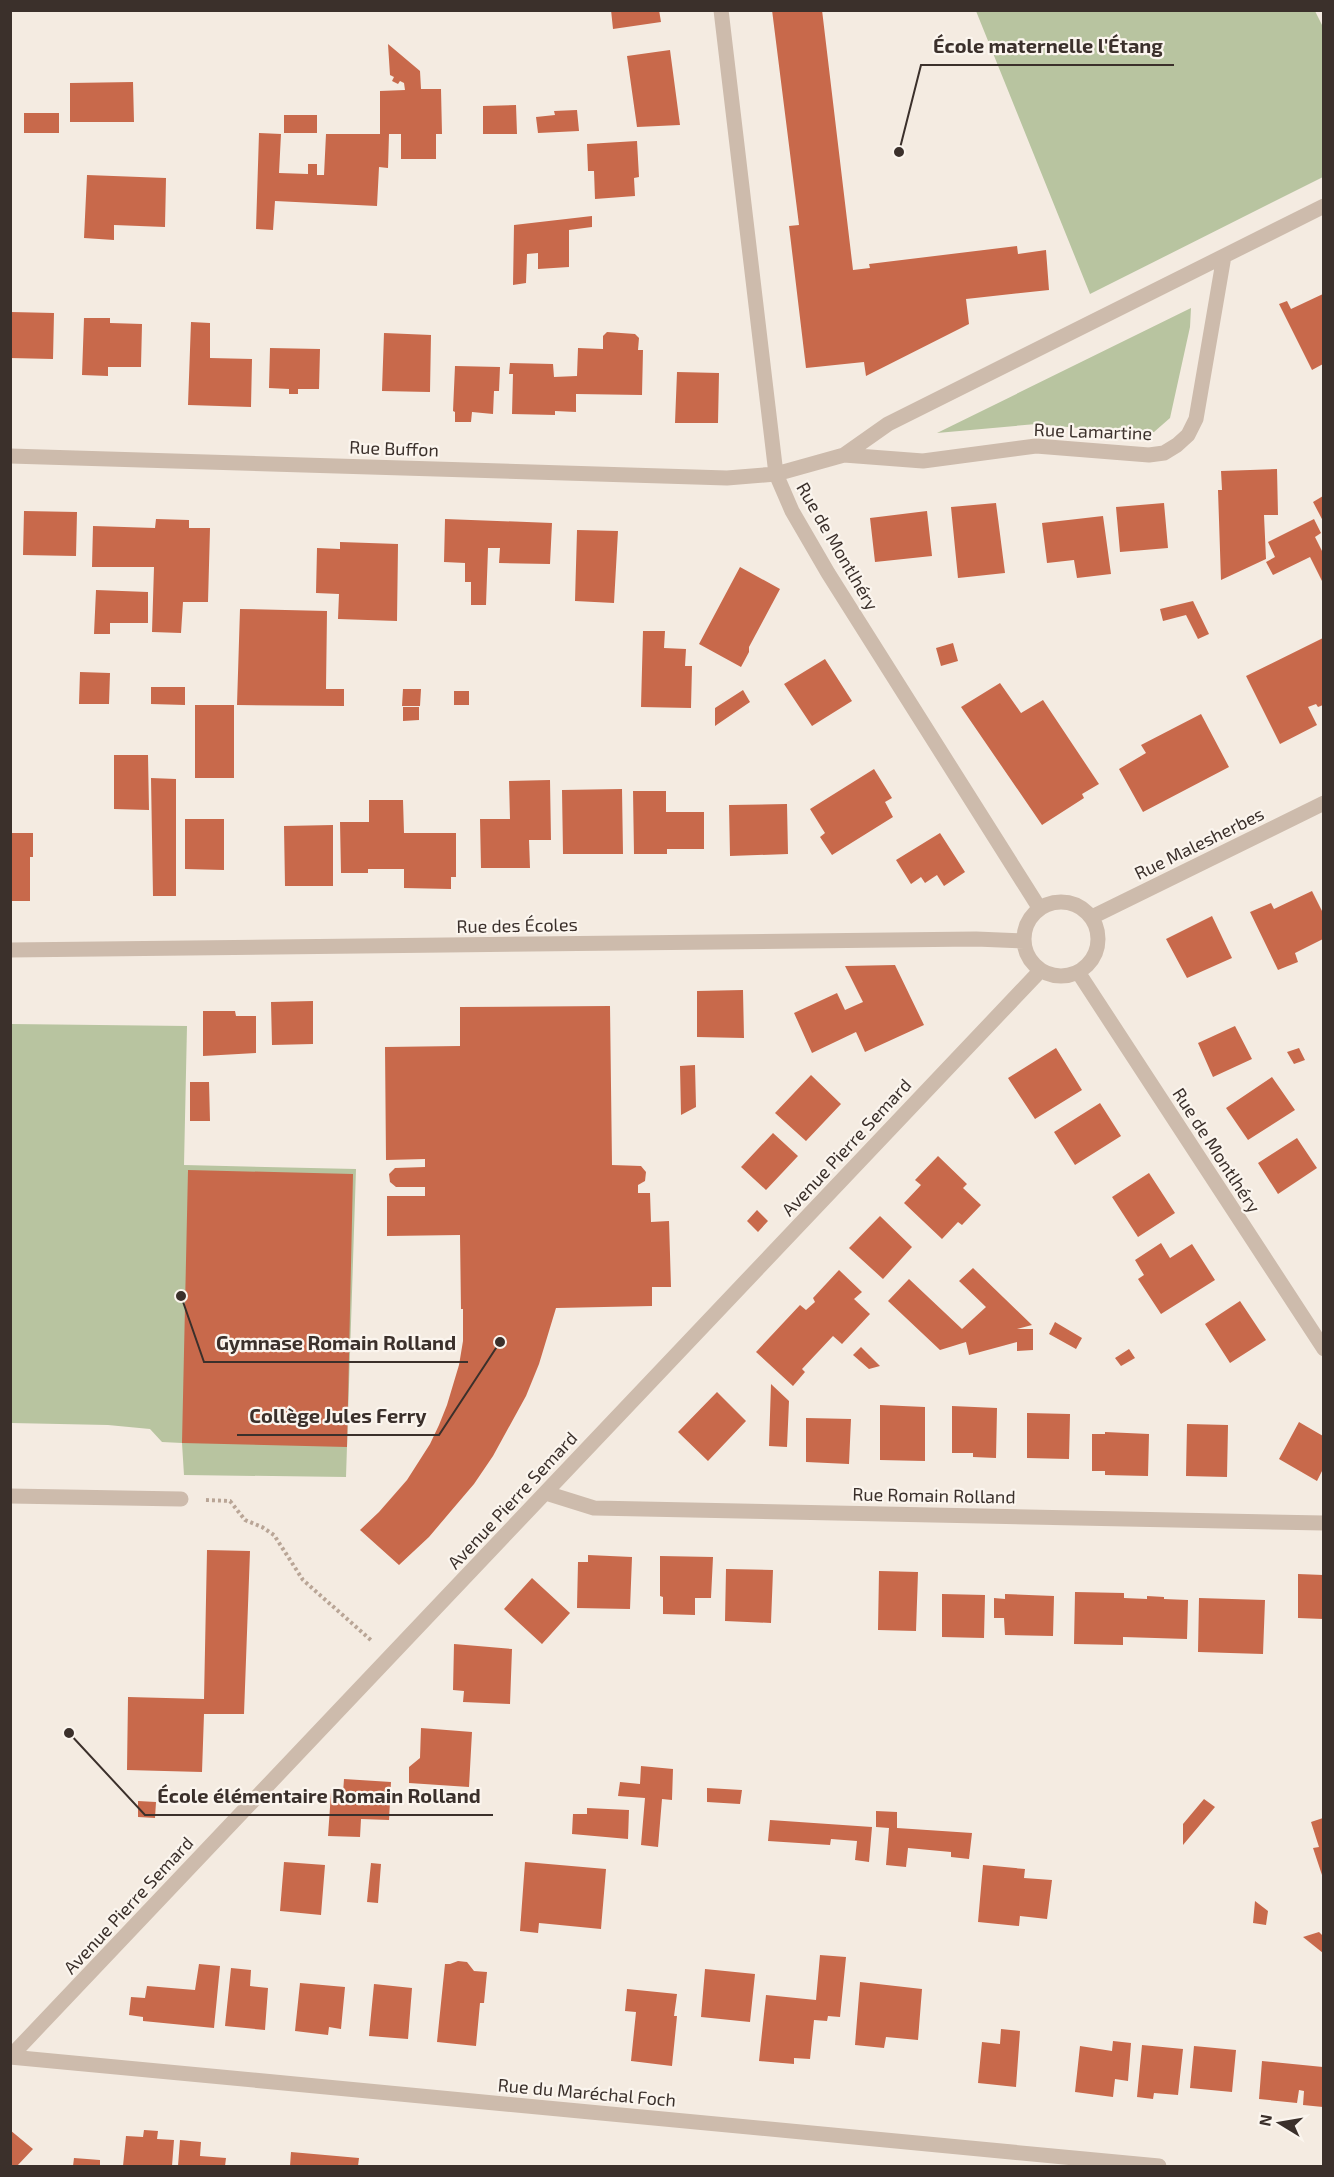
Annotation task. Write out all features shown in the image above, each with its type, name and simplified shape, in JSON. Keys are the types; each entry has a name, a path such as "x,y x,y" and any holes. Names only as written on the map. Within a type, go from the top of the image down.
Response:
{"street":[{"name":"Rue de Montlhéry","path":"721,10 776,474 792,511 828,573 1040,909"},
{"name":"Rue Lamartine","path":"776,474 844,455 888,424 1323,206"},
{"name":"Rue Lamartine","path":"844,455 923,461 1036,446 1128,455 1164,453 1188,435 1196,419 1224,256"},
{"name":"Rue Buffon","path":"10,456 727,478 776,474"},
{"name":"Rue Malesherbes","path":"1092,917 1323,803"},
{"path":"1053,903 1068,903 1081,907 1092,917 1098,932 1098,948 1090,963 1078,972 1065,976 1053,975 1041,970 1033,963 1026,952 1024,941 1031,917 1040,909 1053,903"},
{"name":"Rue des Écoles","path":"10,950 928,939 1024,941"},
{"name":"Avenue Pierre Semard","path":"10,2057 1041,970"},
{"name":"Rue de Montlhéry","path":"1078,972 1323,1349"},
{"name":"Rue Romain Rolland","path":"546,1493 594,1508 1323,1523"},
{"path":"10,1496 181,1500"},
{"name":"Rue du Maréchal Foch","path":"10,2057 1159,2166"}],"path":[{"path":"181,1500 230,1501 245,1520 274,1535 303,1580 390,1657"}],"green space":[{"path":"976,11 1315,11 1323,27 1323,177 1090,294"},
{"path":"1191,308 1190,327 1170,418 1154,432 1131,433 1036,424 937,433"},
{"path":"11,1024 187,1026 184,1165 356,1169 346,1477 184,1475 182,1443 162,1442 150,1429 108,1425 11,1423"}],"building":[{"path":"611,10 659,10 661,22 613,29"},
{"path":"772,10 822,10 853,270 870,268 869,264 1017,246 1018,254 1046,250 1049,290 966,299 969,324 866,376 864,362 806,368 789,226 799,225"},
{"path":"388,44 420,71 421,89 441,89 442,134 436,134 436,159 401,159 401,134 389,134 388,168 379,167 377,206 275,201 273,230 256,229 259,133 281,134 279,173 308,174 308,164 317,164 317,175 324,175 326,134 380,134 380,91 405,90 404,83 400,81 398,84 392,81 394,77 390,75"},
{"path":"670,50 680,125 637,127 627,56"},
{"path":"133,82 134,122 70,122 70,83"},
{"path":"516,105 517,134 483,134 483,106"},
{"path":"577,110 579,131 538,133 536,117 555,115 554,111"},
{"path":"24,113 59,113 59,133 24,133"},
{"path":"284,115 317,115 317,133 284,133"},
{"path":"637,141 639,177 634,178 635,196 595,199 594,171 588,171 587,144"},
{"path":"87,175 166,178 165,227 114,225 114,240 84,238"},
{"path":"592,216 592,227 569,230 569,267 538,269 538,253 527,254 526,283 513,285 514,225"},
{"path":"1323,294 1323,364 1312,370 1279,304 1287,301 1291,309"},
{"path":"11,312 54,313 53,359 10,358"},
{"path":"84,318 110,318 110,323 142,324 141,367 108,367 108,376 82,375"},
{"path":"191,322 210,323 210,358 252,359 251,407 188,405"},
{"path":"607,332 635,334 639,338 638,350 643,350 642,395 576,394 576,412 555,411 555,415 512,414 513,374 509,374 510,363 553,364 554,377 577,376 578,348 603,349 603,336"},
{"path":"384,333 431,335 430,392 382,391"},
{"path":"270,348 320,349 319,389 298,389 298,394 289,394 289,389 269,388"},
{"path":"455,366 500,367 499,391 494,391 493,414 472,412 471,422 455,422 453,411"},
{"path":"677,372 719,373 718,423 675,423"},
{"path":"1277,469 1278,515 1264,515 1266,559 1221,580 1218,490 1222,490 1221,471"},
{"path":"1323,496 1323,521 1313,502"},
{"path":"996,503 1005,573 958,578 951,507"},
{"path":"1164,503 1168,548 1120,552 1116,507"},
{"path":"24,511 77,512 76,556 23,555"},
{"path":"927,511 932,556 875,562 870,518"},
{"path":"1103,516 1111,574 1077,578 1074,560 1047,563 1042,523"},
{"path":"156,519 189,520 189,528 210,528 208,602 183,602 181,633 152,632 154,567 92,567 93,526 155,528"},
{"path":"445,519 552,523 550,564 499,563 500,548 488,548 486,605 471,605 471,582 465,582 465,563 444,562"},
{"path":"1314,519 1321,533 1315,537 1323,553 1323,583 1310,557 1273,575 1266,562 1275,557 1268,542"},
{"path":"577,530 618,531 614,603 575,601"},
{"path":"340,542 398,544 397,621 338,619 339,594 316,593 317,548 340,549"},
{"path":"740,567 780,589 741,667 699,644"},
{"path":"96,590 148,592 148,623 110,623 110,634 94,634"},
{"path":"1193,601 1209,634 1198,639 1186,615 1163,621 1160,609"},
{"path":"240,609 327,611 326,689 344,689 344,706 237,705"},
{"path":"643,631 665,631 664,648 686,649 685,666 692,666 691,708 641,707"},
{"path":"1323,638 1323,705 1318,707 1316,704 1308,707 1317,725 1280,744 1246,676"},
{"path":"953,643 958,661 941,666 936,648"},
{"path":"825,659 852,701 812,726 784,684"},
{"path":"80,672 110,673 109,704 79,704"},
{"path":"1000,683 1021,713 1043,700 1099,784 1082,794 1084,798 1042,825 961,707"},
{"path":"151,687 185,687 185,705 151,704"},
{"path":"403,689 421,689 420,706 402,706"},
{"path":"743,690 750,702 715,726 715,708"},
{"path":"454,691 469,691 469,705 454,705"},
{"path":"195,705 234,705 234,778 195,778"},
{"path":"403,707 419,707 419,720 403,721"},
{"path":"1201,714 1229,767 1143,812 1119,769 1146,753 1141,745"},
{"path":"114,755 148,755 149,810 114,809"},
{"path":"874,769 892,798 885,802 893,817 832,855 820,837 825,833 810,809"},
{"path":"151,778 176,779 176,896 153,896"},
{"path":"550,780 551,840 529,840 530,868 481,868 480,819 510,819 509,781"},
{"path":"622,789 623,854 563,854 562,790"},
{"path":"633,791 666,791 666,812 704,812 704,849 667,849 667,854 634,854"},
{"path":"369,800 403,800 404,833 456,833 456,877 451,877 451,889 404,888 404,869 368,869 368,873 341,873 340,822 369,822"},
{"path":"787,804 788,854 730,856 729,805"},
{"path":"185,819 224,819 224,870 185,869"},
{"path":"333,825 333,886 285,886 284,826"},
{"path":"10,833 33,833 33,857 30,857 30,901 10,901"},
{"path":"940,833 965,872 944,886 937,875 925,883 921,877 911,884 896,860"},
{"path":"1312,891 1323,913 1323,939 1295,953 1298,962 1278,970 1250,912 1271,903 1274,909"},
{"path":"1212,916 1232,958 1187,978 1166,939"},
{"path":"895,965 924,1025 865,1052 856,1032 812,1053 794,1013 837,993 845,1010 863,1002 845,966"},
{"path":"743,990 744,1038 697,1037 697,991"},
{"path":"313,1001 313,1044 272,1045 271,1002"},
{"path":"610,1006 612,1165 641,1166 646,1172 645,1181 638,1185 638,1193 650,1193 651,1222 669,1221 671,1287 652,1287 652,1306 556,1308 539,1364 526,1396 493,1456 474,1484 429,1537 399,1565 360,1530 407,1480 439,1425 459,1365 463,1341 463,1309 461,1309 460,1235 387,1236 387,1196 425,1196 425,1187 396,1187 390,1182 389,1174 395,1168 425,1167 425,1159 386,1160 385,1047 460,1046 460,1007"},
{"path":"203,1011 235,1011 236,1016 256,1016 256,1053 203,1056"},
{"path":"1235,1026 1252,1059 1213,1077 1198,1043"},
{"path":"1056,1048 1082,1090 1035,1119 1008,1078"},
{"path":"1299,1048 1305,1060 1294,1064 1287,1052"},
{"path":"695,1065 696,1107 681,1115 680,1066"},
{"path":"811,1075 841,1104 806,1141 775,1113"},
{"path":"1272,1077 1295,1110 1248,1140 1226,1108"},
{"path":"190,1082 209,1082 210,1121 190,1121"},
{"path":"1100,1103 1121,1136 1075,1165 1054,1132"},
{"path":"773,1133 798,1156 766,1190 741,1167"},
{"path":"1297,1138 1317,1168 1278,1194 1258,1163"},
{"path":"938,1156 967,1184 963,1188 981,1205 962,1225 958,1222 942,1239 904,1203 921,1185 915,1180"},
{"path":"188,1170 353,1174 347,1447 182,1443"},
{"path":"1149,1173 1175,1213 1138,1237 1112,1197"},
{"path":"757,1210 768,1221 758,1232 747,1221"},
{"path":"880,1216 912,1247 883,1279 849,1248"},
{"path":"1161,1243 1170,1258 1192,1244 1215,1280 1161,1314 1138,1279 1144,1275 1135,1260"},
{"path":"973,1268 1032,1325 1017,1329 1033,1329 1033,1350 1017,1351 1017,1342 969,1355 966,1342 940,1350 888,1301 909,1279 962,1329 986,1307 959,1281"},
{"path":"839,1270 862,1292 854,1299 870,1314 842,1344 833,1336 802,1369 805,1372 793,1386 756,1352 800,1305 806,1310 815,1302 813,1298"},
{"path":"1240,1301 1266,1340 1230,1363 1205,1324"},
{"path":"1055,1322 1082,1338 1076,1349 1049,1334"},
{"path":"861,1347 880,1366 869,1369 853,1355"},
{"path":"1129,1349 1135,1358 1121,1366 1115,1358"},
{"path":"771,1384 789,1401 787,1447 769,1446"},
{"path":"717,1392 746,1421 708,1461 678,1432"},
{"path":"880,1405 925,1407 925,1461 880,1460"},
{"path":"952,1406 997,1408 996,1458 973,1457 973,1453 952,1453"},
{"path":"1027,1413 1070,1414 1069,1459 1027,1458"},
{"path":"806,1418 851,1419 849,1464 806,1462"},
{"path":"1299,1422 1323,1436 1323,1469 1317,1481 1279,1459"},
{"path":"1187,1424 1228,1425 1227,1477 1186,1476"},
{"path":"1105,1432 1149,1434 1148,1476 1105,1475 1105,1471 1092,1471 1092,1434 1105,1434"},
{"path":"207,1550 250,1551 244,1714 204,1714 202,1772 127,1770 128,1697 204,1699"},
{"path":"588,1555 632,1557 630,1609 577,1608 578,1562 588,1562"},
{"path":"660,1556 713,1557 711,1598 695,1598 695,1615 663,1614 663,1597 660,1596"},
{"path":"726,1569 773,1570 771,1623 725,1621"},
{"path":"879,1571 918,1572 916,1631 878,1630"},
{"path":"1298,1574 1323,1575 1323,1619 1298,1618"},
{"path":"532,1578 570,1613 542,1644 504,1609"},
{"path":"1075,1592 1124,1593 1124,1598 1147,1599 1147,1596 1188,1600 1187,1639 1123,1637 1123,1645 1074,1644"},
{"path":"942,1594 985,1595 984,1638 942,1637"},
{"path":"1005,1594 1054,1596 1053,1636 1005,1635 1004,1618 994,1618 994,1598 1005,1599"},
{"path":"1199,1598 1265,1600 1263,1654 1198,1652"},
{"path":"454,1644 512,1649 510,1704 463,1702 464,1691 453,1690"},
{"path":"421,1728 472,1732 469,1787 409,1783 409,1767 420,1758"},
{"path":"641,1766 673,1769 672,1800 662,1799 658,1847 641,1845 645,1798 618,1796 620,1782 640,1784"},
{"path":"344,1779 391,1782 389,1820 361,1819 360,1837 328,1836 331,1793 343,1793"},
{"path":"707,1788 742,1790 740,1804 707,1802"},
{"path":"1204,1799 1215,1807 1183,1845 1183,1824"},
{"path":"138,1801 156,1802 155,1818 138,1817"},
{"path":"587,1808 629,1810 628,1839 572,1834 573,1814 587,1814"},
{"path":"876,1811 897,1812 897,1828 972,1833 969,1859 951,1857 951,1852 908,1848 906,1867 886,1865 889,1828 876,1827"},
{"path":"1323,1818 1323,1878 1313,1848 1319,1847 1311,1822"},
{"path":"770,1820 872,1827 869,1862 855,1860 857,1841 831,1839 830,1845 768,1841"},
{"path":"284,1862 325,1865 321,1915 280,1911"},
{"path":"525,1862 606,1869 601,1929 539,1923 538,1933 520,1931"},
{"path":"371,1863 381,1864 378,1903 367,1902"},
{"path":"983,1865 1025,1869 1024,1878 1052,1880 1047,1919 1020,1916 1019,1926 978,1922"},
{"path":"1255,1901 1268,1911 1266,1925 1253,1923"},
{"path":"1319,1932 1323,1936 1323,1953 1303,1937"},
{"path":"820,1955 846,1957 840,2017 828,2016 827,2021 814,2020 810,2059 794,2058 794,2064 759,2061 766,1995 816,2000"},
{"path":"458,1961 467,1962 474,1971 487,1972 484,2003 480,2003 476,2046 437,2042 445,1964"},
{"path":"199,1964 220,1966 214,2028 143,2021 143,2017 129,2015 131,1997 145,1998 147,1986 195,1990"},
{"path":"231,1968 251,1970 250,1986 268,1988 265,2030 225,2026"},
{"path":"705,1969 755,1974 750,2022 701,2017"},
{"path":"860,1982 922,1989 918,2040 886,2037 884,2048 855,2045"},
{"path":"300,1983 345,1987 341,2029 329,2027 328,2035 295,2031"},
{"path":"374,1984 412,1988 408,2039 369,2036"},
{"path":"627,1989 677,1994 672,2066 631,2061 636,2012 625,2011"},
{"path":"1001,2029 1020,2031 1016,2087 978,2083 982,2042 1000,2044"},
{"path":"1113,2041 1131,2043 1128,2081 1115,2079 1113,2097 1075,2092 1080,2046 1112,2051"},
{"path":"1142,2045 1183,2049 1178,2095 1154,2093 1153,2099 1137,2097"},
{"path":"1194,2046 1236,2050 1232,2092 1190,2088"},
{"path":"1262,2061 1323,2067 1323,2107 1303,2105 1304,2091 1299,2090 1297,2103 1259,2099"},
{"path":"10,2130 33,2149 17,2166 10,2166"},
{"path":"144,2130 158,2131 157,2139 174,2140 172,2166 123,2166 126,2136 143,2137"},
{"path":"180,2140 201,2142 200,2156 226,2158 225,2166 178,2166"},
{"path":"291,2152 359,2158 358,2166 290,2166"},
{"path":"74,2158 100,2160 100,2166 73,2166"}],"place":[{"name":"École maternelle l'Étang","path":"899,152"},
{"name":"Gymnase Romain Rolland","path":"181,1296"},
{"name":"Collège Jules Ferry","path":"500,1342"},
{"name":"École élémentaire Romain Rolland","path":"69,1733"}]}
